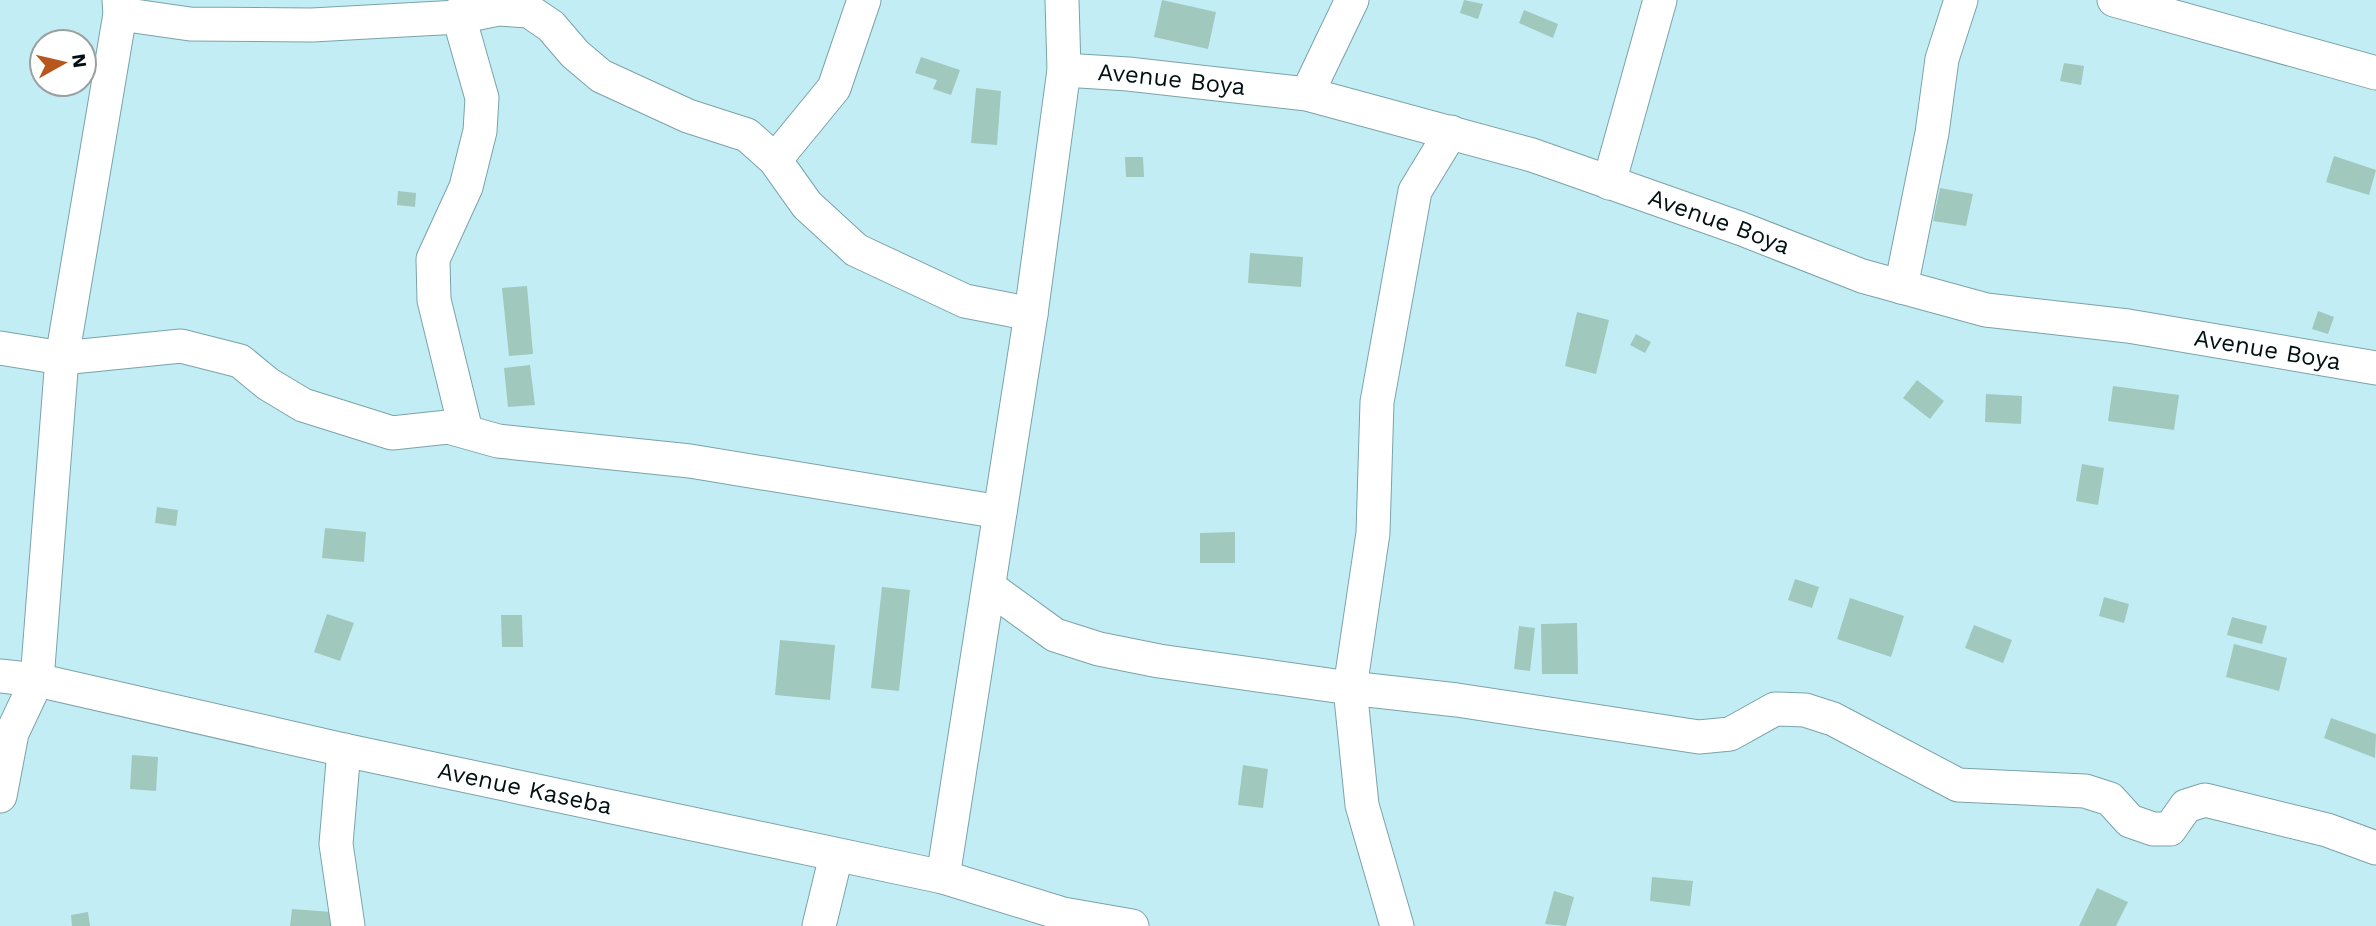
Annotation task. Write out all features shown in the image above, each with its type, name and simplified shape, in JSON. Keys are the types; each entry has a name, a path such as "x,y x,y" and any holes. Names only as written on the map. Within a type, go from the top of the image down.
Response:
{"street":[{"path":"775,160 834,88 864,0"},
{"path":"943,877 1031,314 1064,70 1062,0"},
{"path":"1307,94 1352,0"},
{"path":"1609,183 1660,0"},
{"path":"1900,287 1932,133 1942,59 1961,0"},
{"path":"2114,0 2376,73"},
{"path":"0,796 12,733 37,680 62,358 119,7 190,24 285,25 463,9 529,11 551,26 575,54 601,76 688,116 747,135 775,160 807,205 856,250 965,301 1031,314"},
{"path":"463,9 482,98 480,131 466,187 433,259 434,300 466,430"},
{"name":"Avenue Boya","path":"1064,70 1128,74 1307,94 1532,155 1900,287 1986,310 2128,326 2376,368"},
{"path":"1397,926 1362,805 1350,688 1373,533 1377,402 1381,375 1415,191 1451,132"},
{"path":"0,348 62,358 181,346 240,361 268,384 303,405 392,433 448,427 498,441 690,461 1000,512"},
{"path":"989,587 1055,635 1099,649 1350,688 1457,700 1699,737 1730,734 1775,709 1805,710 1833,719 1958,785 2085,791 2110,799 2130,821 2153,829 2170,829 2186,806 2205,800 2327,830 2376,848"},
{"name":"Avenue Kaseba","path":"0,676 37,680 344,750 943,877 1063,914 1132,926"},
{"path":"344,750 337,844 348,926"},
{"path":"819,926 836,856"}],"building":[{"path":"1162,0 1216,12 1208,49 1154,37"},
{"path":"1464,0 1483,4 1478,19 1460,13"},
{"path":"1524,10 1558,24 1553,38 1519,23"},
{"path":"921,57 960,70 951,95 933,89 937,80 915,73"},
{"path":"2064,63 2084,66 2081,85 2060,81"},
{"path":"976,88 1001,91 997,145 971,143"},
{"path":"2334,156 2376,170 2369,195 2326,182"},
{"path":"1125,157 1143,157 1144,177 1126,177"},
{"path":"1940,188 1973,194 1966,226 1933,221"},
{"path":"398,191 416,193 415,207 397,205"},
{"path":"1250,253 1303,257 1301,287 1248,283"},
{"path":"527,286 533,354 509,356 502,288"},
{"path":"2318,311 2334,317 2328,334 2312,329"},
{"path":"1577,312 1609,320 1596,374 1565,366"},
{"path":"1636,334 1651,342 1645,353 1630,345"},
{"path":"530,365 535,405 508,407 504,368"},
{"path":"1917,380 1944,401 1930,419 1903,398"},
{"path":"2113,386 2179,395 2174,430 2108,421"},
{"path":"1986,394 2022,396 2021,424 1985,422"},
{"path":"2082,464 2104,468 2098,505 2076,501"},
{"path":"157,507 178,510 176,526 155,523"},
{"path":"325,528 366,532 364,562 322,558"},
{"path":"1235,532 1235,563 1200,563 1200,533"},
{"path":"1795,579 1819,587 1812,608 1788,600"},
{"path":"882,587 910,590 899,691 871,688"},
{"path":"2104,597 2129,604 2124,623 2099,616"},
{"path":"1850,598 1904,616 1891,657 1837,639"},
{"path":"327,614 354,623 340,661 314,652"},
{"path":"501,615 522,615 523,647 502,647"},
{"path":"2232,617 2267,626 2262,644 2227,635"},
{"path":"1577,623 1578,674 1542,674 1541,624"},
{"path":"1974,625 2012,640 2003,663 1965,648"},
{"path":"1519,626 1535,628 1530,671 1514,669"},
{"path":"780,640 835,645 830,700 775,695"},
{"path":"2234,644 2287,658 2279,691 2226,677"},
{"path":"2331,718 2376,734 2375,758 2324,738"},
{"path":"132,755 158,757 156,791 130,789"},
{"path":"1243,765 1268,769 1263,808 1238,805"},
{"path":"1652,877 1693,881 1690,906 1650,901"},
{"path":"2097,888 2128,902 2116,926 2079,926"},
{"path":"1554,891 1574,897 1566,926 1545,924"},
{"path":"292,909 332,912 331,926 290,926"},
{"path":"88,912 90,926 72,926 71,915"}]}
